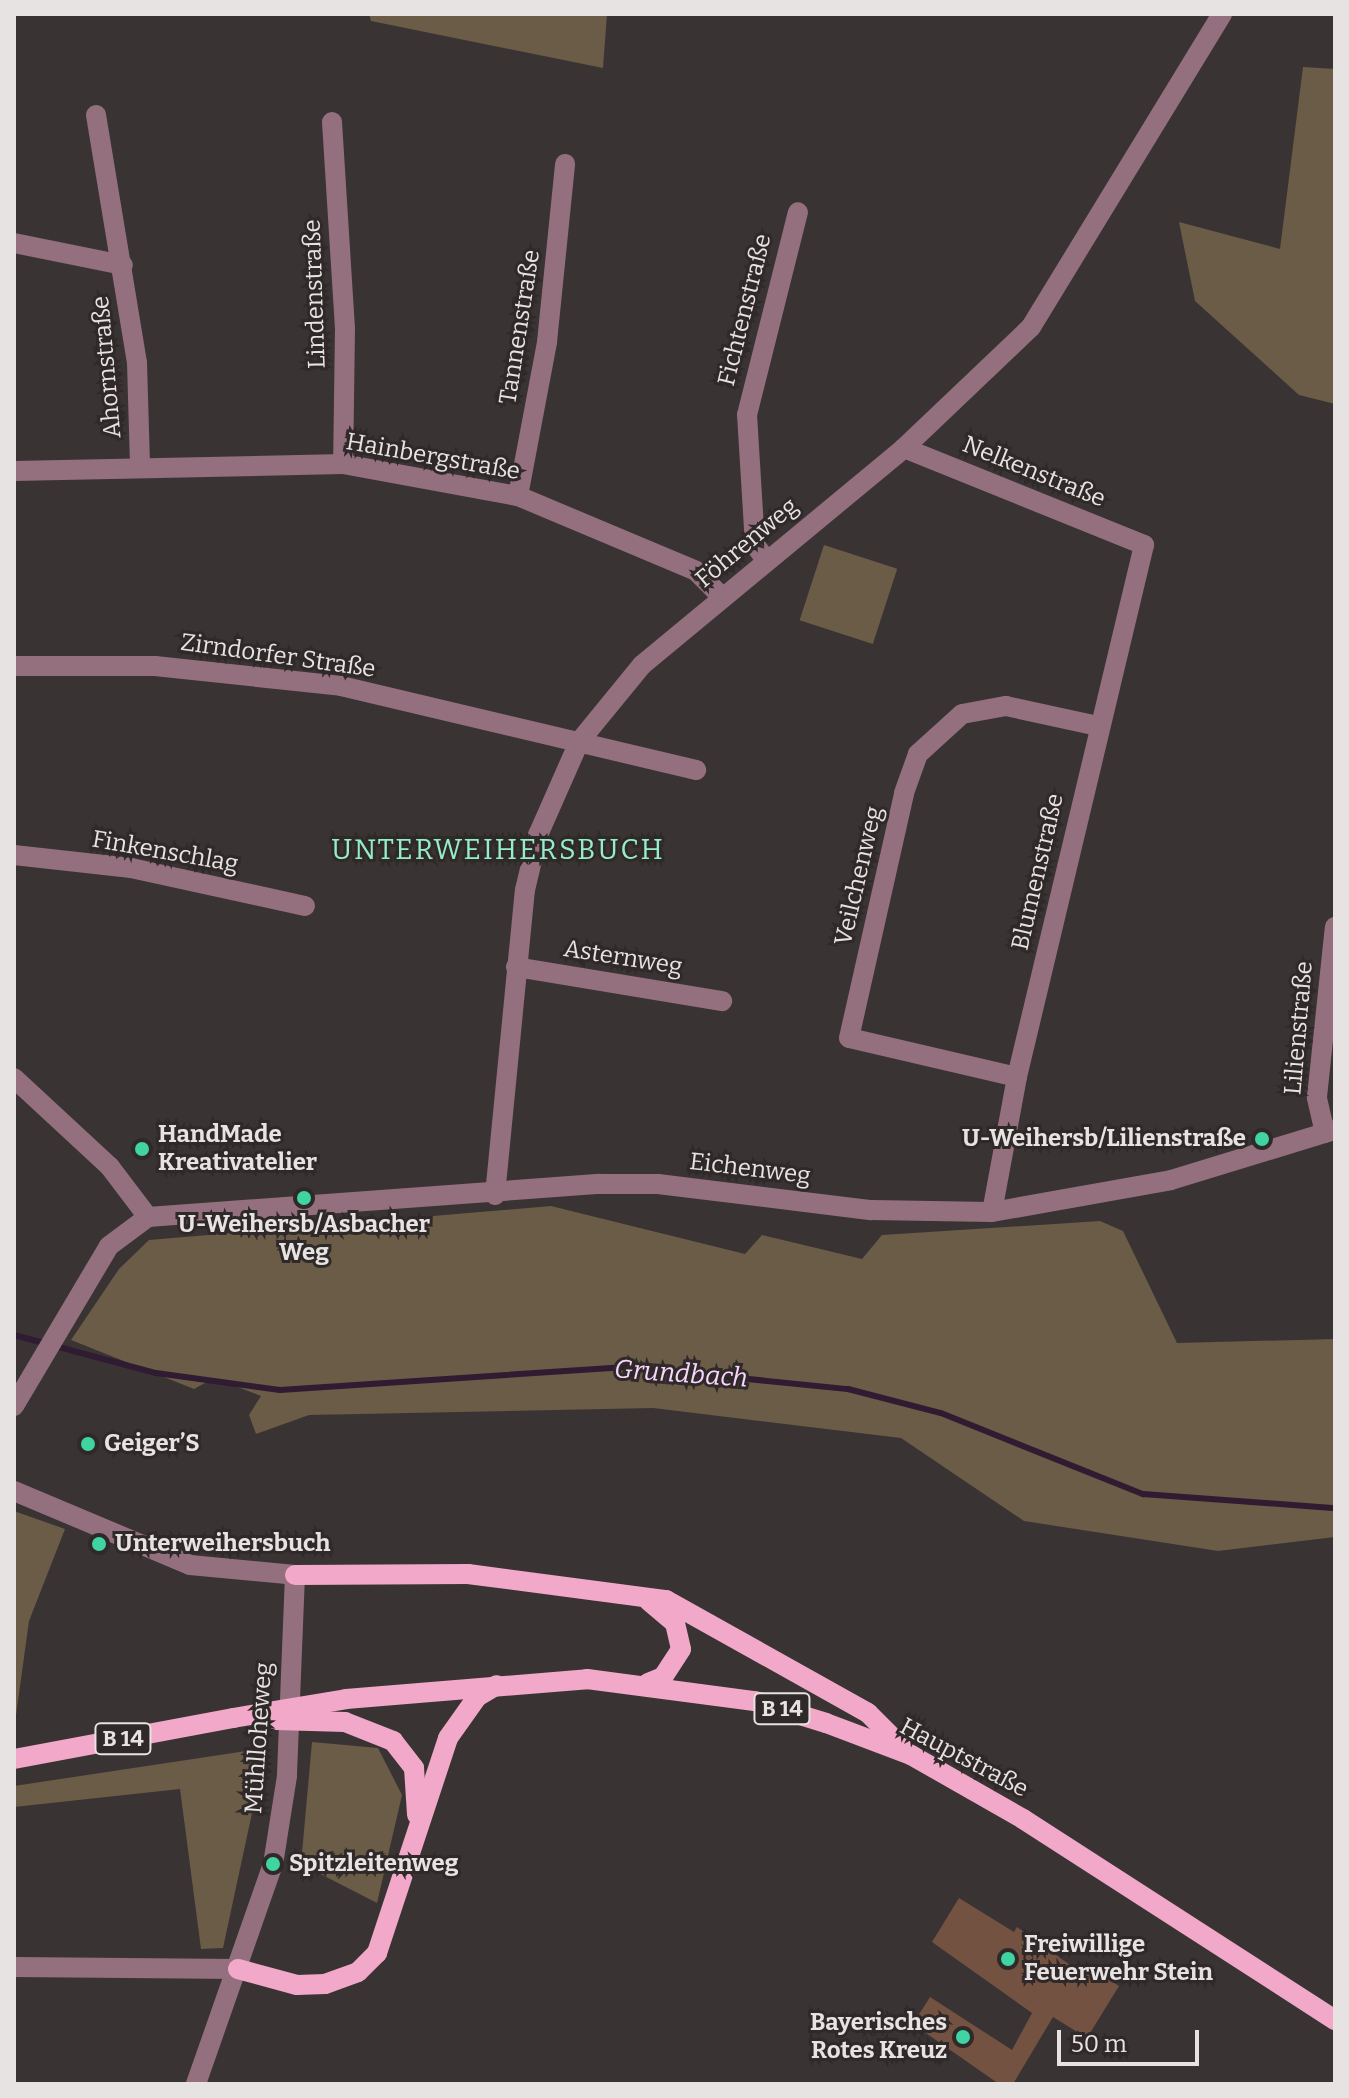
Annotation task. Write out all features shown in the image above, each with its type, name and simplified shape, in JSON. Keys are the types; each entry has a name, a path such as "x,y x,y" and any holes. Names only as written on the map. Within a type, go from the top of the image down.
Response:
{"main road":[{"path":"295,1575 468,1574 636,1594 695,1614 868,1713 911,1755"},
{"path":"636,1594 662,1608 680,1636 676,1663 648,1683"},
{"path":"238,1969 297,1985 358,1972 377,1953 391,1921 418,1827 462,1714 507,1680"},
{"name":"Hauptstraße","path":"233,1718 346,1699 507,1680 648,1683 755,1701 911,1755 1023,1819 1335,2020"},
{"path":"233,1718 345,1722 393,1741 414,1768 418,1827"},
{"name":"B 14","path":"14,1759 233,1718"}],"street":[{"name":"Föhrenweg","path":"495,1195 516,967 538,835 579,742 625,682 766,560 904,448 1024,334 1064,283 1222,14"},
{"name":"Ahornstraße","path":"96,115 123,265 140,466"},
{"name":"Lindenstraße","path":"332,122 345,328 343,464"},
{"name":"Tannenstraße","path":"518,496 549,328 565,164"},
{"name":"Fichtenstraße","path":"766,560 755,545 747,415 798,212"},
{"name":"Ahornstraße","path":"14,243 123,265"},
{"name":"Nelkenstraße","path":"904,448 1144,545"},
{"name":"Hainbergstraße","path":"14,471 343,464 518,496 696,571 722,597"},
{"name":"Blumenstraße","path":"992,1212 1017,1077 1098,726 1144,545"},
{"name":"Zirndorfer Straße","path":"14,666 155,666 341,686 696,770"},
{"name":"Veilchenweg","path":"1017,1077 849,1038 904,793 918,754 962,714 1006,706 1098,726"},
{"name":"Finkenschlag","path":"14,855 131,868 305,906"},
{"name":"Lilienstraße","path":"1330,1132 1317,1097 1335,927"},
{"name":"Asternweg","path":"516,967 722,1001"},
{"path":"14,1078 110,1167 148,1217 109,1246 14,1406"},
{"name":"Eichenweg","path":"148,1217 658,1184 871,1210 992,1212 1171,1180 1330,1132"},
{"path":"14,1491 190,1565 295,1575"},
{"name":"Mühlloheweg","path":"196,2084 273,1864 287,1776 295,1575"},
{"path":"14,1967 238,1969"}],"shaded area":[{"path":"369,14 607,14 603,68 371,21"},
{"path":"1303,67 1335,69 1335,404 1299,395 1195,301 1179,222 1280,249"},
{"path":"824,545 897,569 873,644 800,620"},
{"path":"551,1206 745,1254 762,1235 862,1259 882,1235 1100,1221 1123,1231 1177,1343 1335,1339 1335,1537 1218,1551 1024,1521 901,1438 653,1408 309,1415 256,1434 249,1415 261,1396 214,1378 194,1389 71,1340 119,1269 149,1240"},
{"path":"14,1511 65,1529 29,1621 14,1730"},
{"path":"312,1742 378,1748 402,1795 377,1903 301,1864"},
{"path":"266,1748 223,1948 201,1949 180,1789 14,1807 14,1786"}],"building":[{"path":"959,1898 1014,1932 1017,1927 1084,1975 1089,1968 1119,1986 1087,2038 1053,2017 1013,2084 999,2084 913,2024 930,1997 1012,2050 1032,2013 932,1942"}],"waterway":[{"name":"Grundbach","path":"14,1335 156,1373 280,1390 630,1367 848,1389 941,1413 1143,1494 1335,1508"}],"place":[{"name":"U-Weihersb/Lilienstraße","path":"1262,1139"},
{"name":"HandMade Kreativatelier","path":"142,1149"},
{"name":"U-Weihersb/Asbacher Weg","path":"304,1198"},
{"name":"Geiger’S","path":"88,1444"},
{"name":"Unterweihersbuch","path":"99,1544"},
{"name":"Spitzleitenweg","path":"273,1864"},
{"name":"Freiwillige Feuerwehr Stein","path":"1008,1959"},
{"name":"Bayerisches Rotes Kreuz","path":"963,2037"}],"district":[{"name":"UNTERWEIHERSBUCH","path":"498,850"}]}
